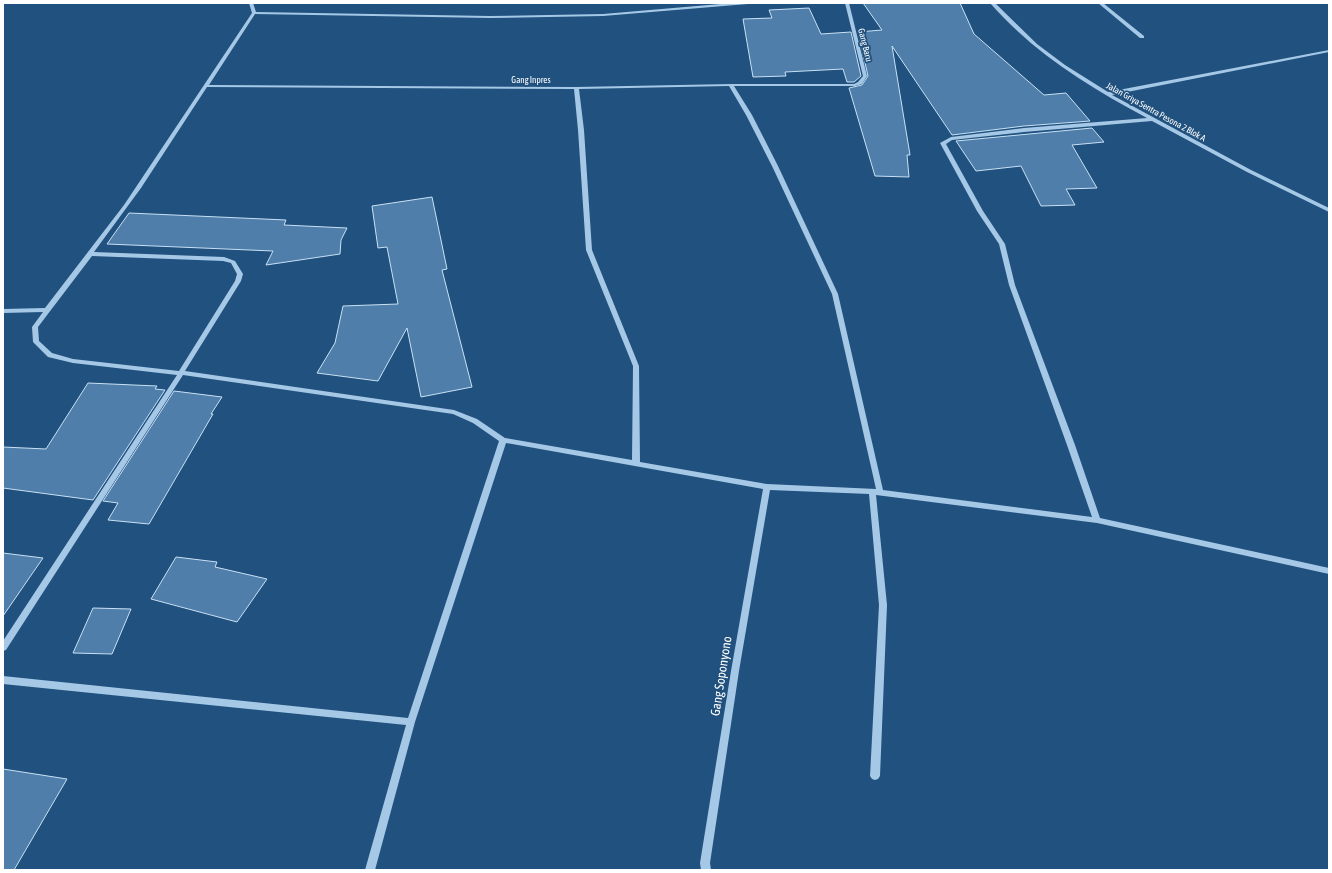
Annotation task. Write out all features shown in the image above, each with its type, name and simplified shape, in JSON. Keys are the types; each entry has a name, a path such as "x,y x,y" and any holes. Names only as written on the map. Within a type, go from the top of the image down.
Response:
{"street":[{"path":"251,3 254,13"},
{"path":"254,13 490,17 603,15 748,3"},
{"name":"Gang Baru","path":"848,3 865,76 860,83 855,85"},
{"name":"Jalan Griya Sentra Pesona 2 Blok A","path":"992,3 1035,45 1063,66 1107,94 1242,167 1329,210"},
{"path":"1100,3 1142,37"},
{"path":"254,13 138,189 91,254 35,327 36,342 50,355 73,362 181,373 454,412 474,421 503,440 768,487 876,492 1097,520 1329,572"},
{"path":"1107,94 1329,51"},
{"path":"731,85 749,115 775,166 835,294 876,492 883,605 875,776"},
{"name":"Gang Inpres","path":"206,86 576,88 731,85 855,85"},
{"path":"576,88 581,130 589,250 636,366 636,463"},
{"path":"1097,520 1012,286 1002,244 980,211 943,142 951,139 1024,130 1152,119"},
{"path":"3,648 181,373 238,281 240,274 233,262 224,259 91,254"},
{"path":"3,311 47,310"},
{"path":"370,870 411,722 503,440"},
{"name":"Gang Soponyono","path":"706,870 705,863 735,671 768,487"},
{"path":"3,680 411,722"}],"building":[{"path":"863,3 960,3 974,34 1044,95 1066,93 1090,121 1024,126 952,135 892,46 910,155 907,155 909,177 875,176 849,88 862,85 868,76 858,32 882,30"},
{"path":"809,8 821,34 851,32 861,76 854,82 847,82 843,69 785,72 786,76 753,77 743,19 772,18 769,10"},
{"path":"1092,128 1104,142 1072,145 1097,188 1066,189 1075,205 1041,206 1021,166 976,171 956,141"},
{"path":"432,197 447,269 442,270 472,387 421,397 407,328 378,381 317,373 335,343 343,306 398,304 387,247 378,248 372,206"},
{"path":"129,213 286,220 284,225 347,228 341,240 340,254 266,265 273,251 107,244"},
{"path":"88,383 157,386 155,389 165,390 93,500 3,488 3,447 46,449"},
{"path":"174,391 222,397 149,524 108,520 118,503 103,501"},
{"path":"3,553 43,558 3,616"},
{"path":"176,557 217,562 215,567 267,579 237,622 151,599"},
{"path":"93,608 131,609 112,654 73,653"},
{"path":"3,769 67,779 14,870 3,870"}]}
